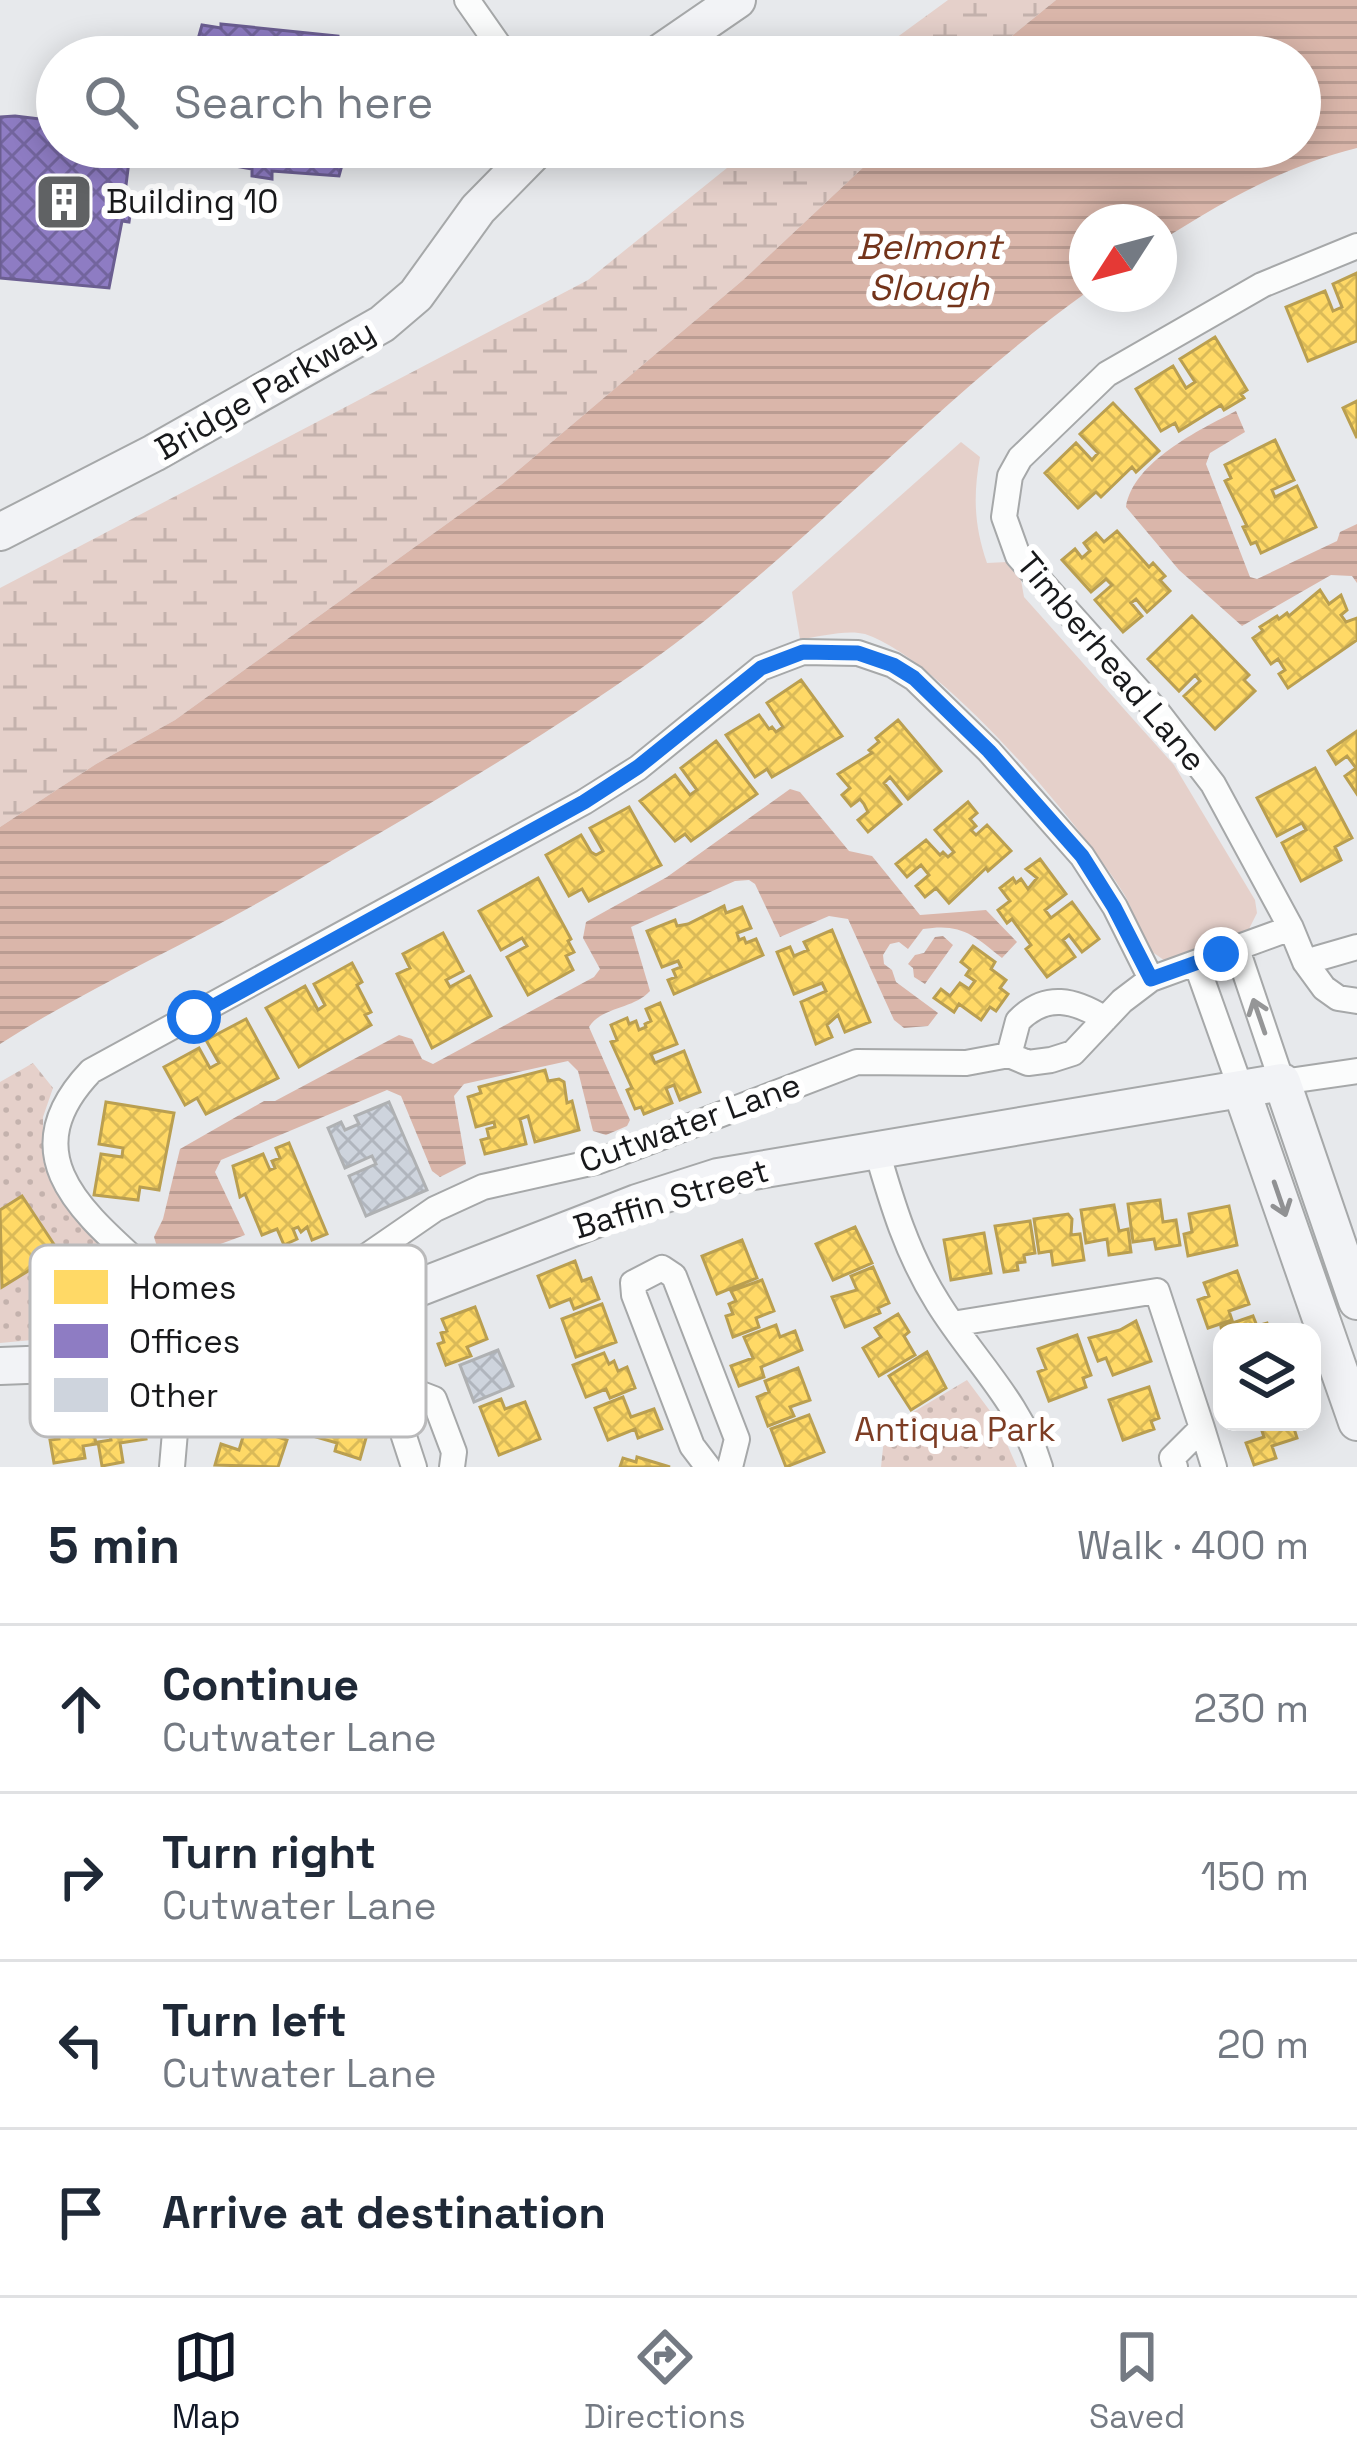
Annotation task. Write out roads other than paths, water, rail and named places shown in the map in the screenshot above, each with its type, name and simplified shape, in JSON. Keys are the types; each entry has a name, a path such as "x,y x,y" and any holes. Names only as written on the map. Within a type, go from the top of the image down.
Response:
{"street":[{"path":"467,0 492,36"},
{"path":"685,36 737,0"},
{"name":"Bridge Parkway","path":"0,532 154,453 382,324 416,295 490,195 518,168"},
{"name":"Timberhead Lane","path":"1357,246 1247,292 1107,374 1021,458 1006,495 1004,517 1018,556 1191,753 1228,806 1305,962 1324,988 1338,998 1357,1001"},
{"path":"122,1245 78,1202 56,1166 62,1114 91,1071 584,802 638,767 761,668 781,659 825,650 858,653 914,678 989,751 1082,856 1151,979"},
{"name":"Cutwater Lane","path":"383,1245 435,1209 483,1187 599,1162 857,1062 966,1063 1009,1055 1028,1064 1073,1053 1151,979 1291,928"},
{"path":"1305,962 1357,947"},
{"path":"1237,949 1357,1301"},
{"path":"1196,963 1357,1422"},
{"path":"1009,1055 1018,1021 1045,1004 1074,1001 1105,1019"},
{"name":"Baffin Street","path":"426,1285 637,1203 718,1178 1357,1071"},
{"path":"876,1148 899,1227 952,1324 1019,1414 1040,1467"},
{"path":"708,1467 692,1446 634,1295 633,1283 662,1268 674,1276 737,1439 730,1467"},
{"path":"952,1324 1157,1291 1214,1467"},
{"name":"Baffin Street","path":"0,1366 30,1365"},
{"path":"426,1396 434,1399 454,1452 452,1467"},
{"path":"1175,1467 1172,1458 1202,1428"},
{"path":"172,1467 175,1437"},
{"path":"404,1437 414,1467"}],"water":[{"name":"Belmont Slough","path":"1056,0 1357,0 1357,148 1321,160 1321,36 1012,36"},
{"name":"Belmont Slough","path":"863,168 1297,168 1177,231 1177,204 1069,204 1069,306 973,383 701,623 597,698 456,788 0,1044 0,827 96,764 175,720 502,484 743,280"},
{"path":"1236,411 1245,432 1210,453 1206,464 1250,577 1257,579 1337,541 1340,532 1357,524 1357,583 1352,576 1331,575 1242,626 1179,570 1126,507 1131,491 1154,462"},
{"path":"790,789 800,792 849,851 872,856 920,915 986,910 1017,942 1002,958 957,929 923,929 908,949 899,942 890,944 884,964 896,982 938,1013 928,1026 904,1028 894,1020 848,919 829,916 780,937 755,884 735,881 631,927 650,991 601,1015 589,1027 630,1120 627,1126 606,1135 593,1131 578,1071 568,1061 464,1084 454,1096 466,1164 440,1177 432,1171 401,1096 387,1090 221,1160 215,1172 245,1235 218,1245 156,1245 154,1237 180,1149 264,1101 275,1101 399,1035 412,1039 422,1059 433,1064 594,977 600,969 583,938 586,922 667,877"},
{"path":"943,936 953,945 925,984 914,977 908,964 935,937"}],"place":[{"name":"Building 10","path":"64,202"}],"park label":[{"name":"Antiqua Park","path":"955,1430"}]}
